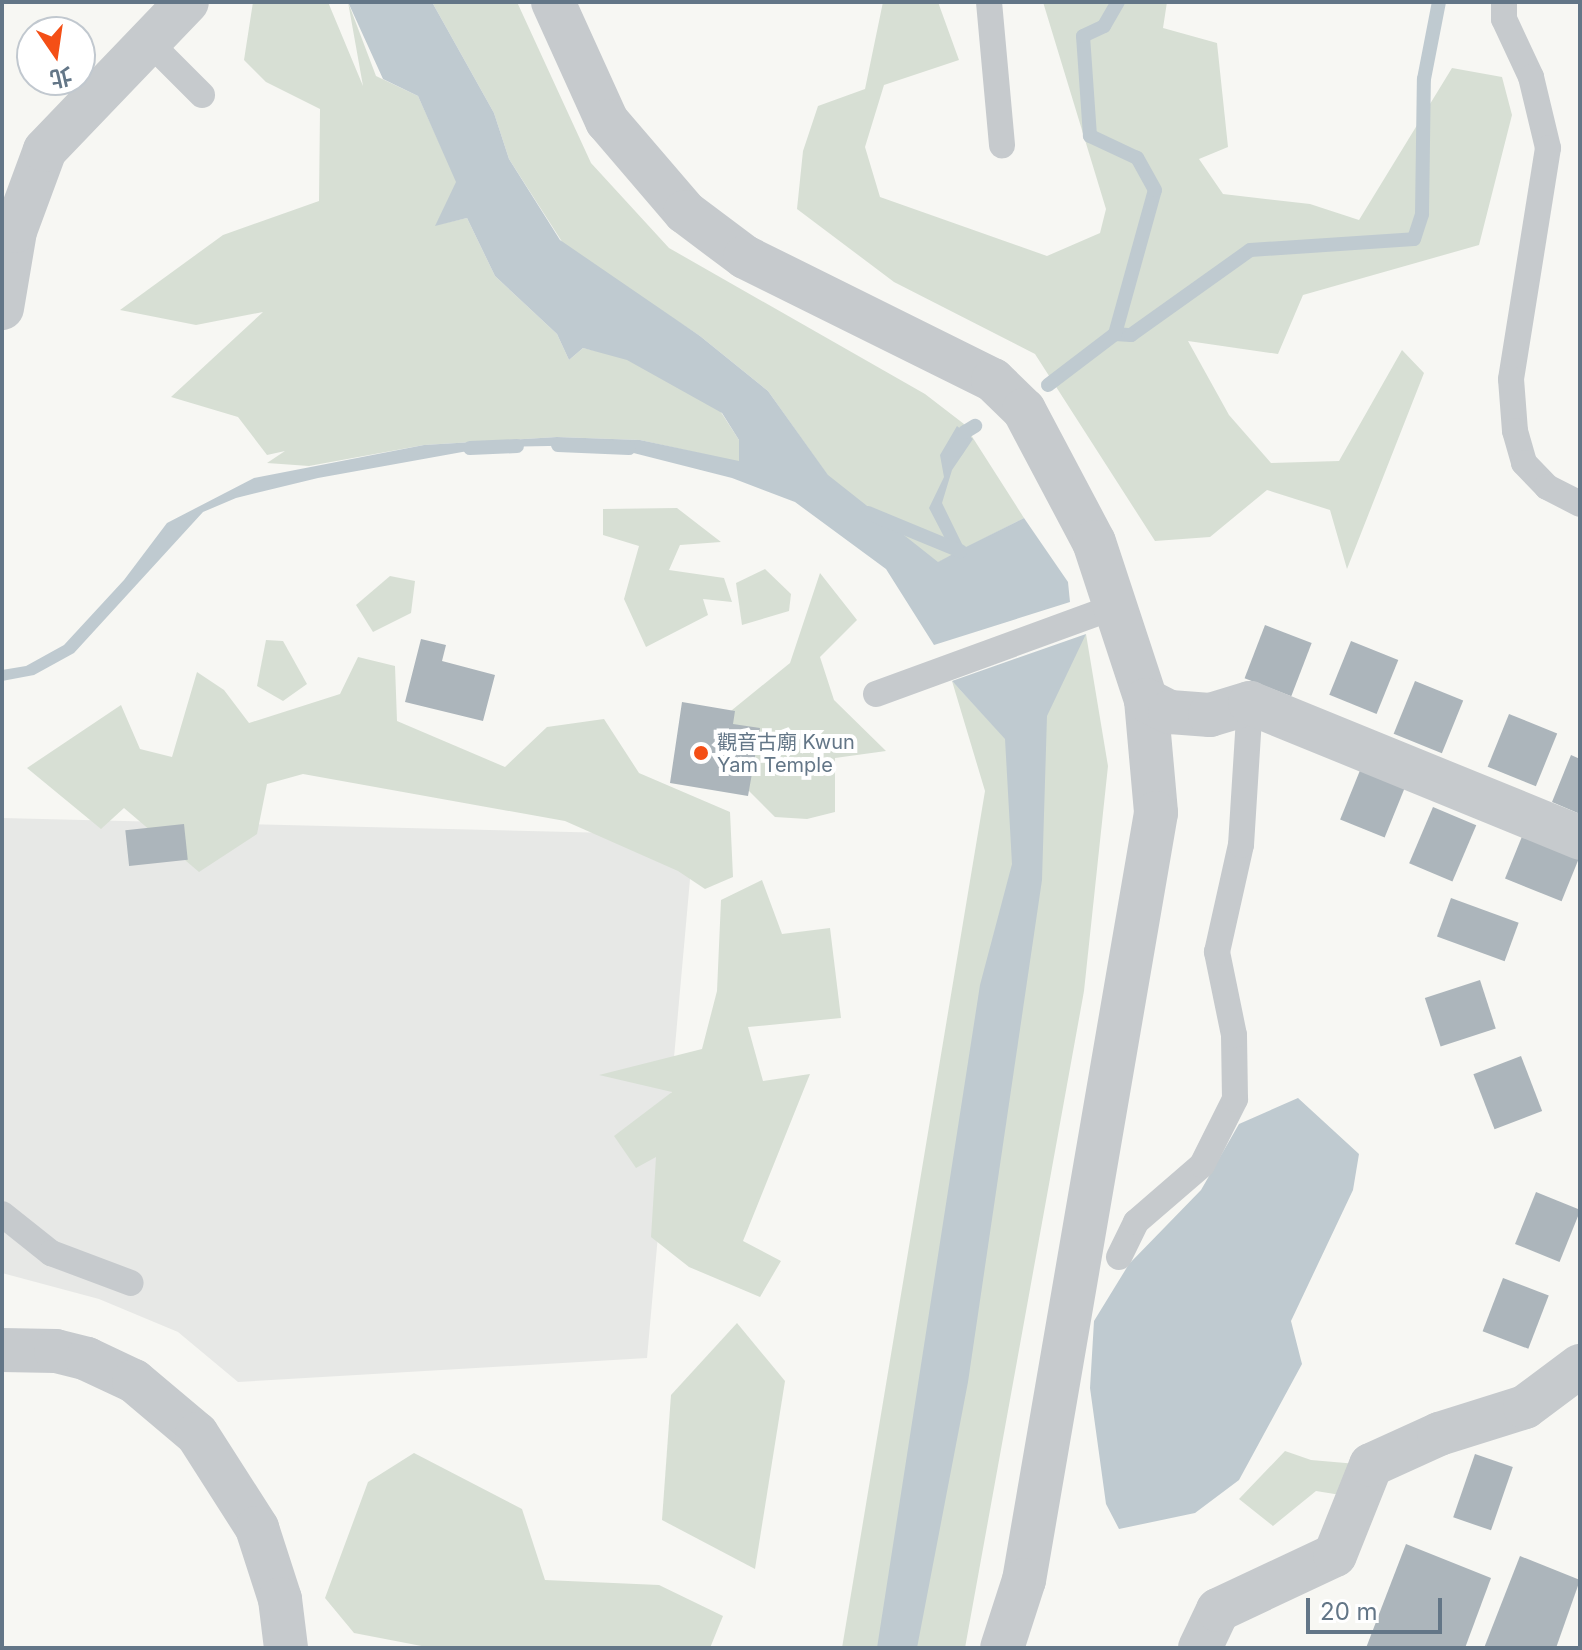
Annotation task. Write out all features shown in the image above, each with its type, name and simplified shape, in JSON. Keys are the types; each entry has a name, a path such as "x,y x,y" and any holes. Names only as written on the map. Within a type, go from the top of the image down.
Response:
{"street":[{"path":"2,308 15,231 45,150 187,2"},
{"path":"553,2 607,121 685,212 745,257 993,380 1024,410 1094,542 1098,614 1146,700 1156,813 1132,931 1024,1580 1002,1648"},
{"path":"1146,700 1170,712 1210,715 1250,703 1580,838"},
{"path":"2,1350 56,1351 87,1359 134,1381 197,1434 257,1528 280,1599 286,1648"},
{"path":"1200,1648 1218,1610 1335,1555 1371,1465 1439,1434 1525,1407 1580,1366"}],"lane":[{"path":"989,2 1002,145"},
{"path":"1504,2 1504,19 1531,77 1548,148 1511,379 1515,431 1524,463 1547,487 1580,504"},
{"path":"149,42 202,95"},
{"path":"876,694 1098,614"},
{"path":"1119,1257 1136,1222 1202,1165 1235,1099 1234,1035 1217,952 1243,832 1250,703"},
{"path":"2,1214 51,1253 131,1283"}],"shaded area":[{"path":"253,2 328,2 363,86 348,2 376,76 418,96 457,182 436,225 467,218 495,276 557,334 569,360 583,348 623,357 717,406 739,440 739,462 640,440 557,437 424,445 309,466 267,463 285,451 267,455 238,417 171,397 263,312 196,325 120,310 223,235 319,201 320,109 266,82 244,60"},
{"path":"348,2 432,2 494,113 509,159 560,240 700,336 768,391 828,475 938,562 953,554 929,508 944,477 940,455 957,426 973,439 952,470 942,503 964,548 1024,518 1068,582 1070,602 934,645 886,569 795,502 732,478 602,445 490,447 318,478 236,498 203,512 74,653 34,675 2,681 2,670 26,666 64,645 124,580 167,523 254,478 424,445 557,437 640,440 739,461 739,440 722,413 627,360 583,348 569,360 557,334 495,276 467,218 435,226 456,182 418,96 383,79"},
{"path":"432,2 517,2 591,163 669,248 925,394 964,424 1024,518 931,566 831,480 768,391 700,336 566,248 509,159 494,113"},
{"path":"883,2 938,2 959,60 884,85 865,147 880,197 1047,256 1100,233 1106,209 1043,2 1167,2 1163,28 1217,43 1228,147 1199,159 1223,194 1310,204 1359,220 1452,68 1502,77 1512,115 1479,245 1303,295 1278,354 1188,341 1229,415 1271,463 1339,461 1402,350 1424,373 1347,569 1330,510 1267,490 1210,537 1155,541 1035,354 894,282 797,209 803,151 818,106 865,89"},
{"path":"677,508 721,542 680,545 669,570 724,578 732,602 703,599 708,615 646,647 624,599 639,546 603,535 603,509"},
{"path":"765,569 791,594 789,611 742,625 736,583"},
{"path":"820,573 857,620 820,657 834,700 886,751 835,758 835,812 807,819 775,817 739,781 705,732 790,663"},
{"path":"390,576 415,581 411,613 373,632 356,605"},
{"path":"1086,634 1108,766 1084,991 965,1648 842,1648 985,791 952,681 1006,739"},
{"path":"1086,634 1047,716 1042,880 968,1382 917,1648 877,1648 980,985 1012,864 1005,739 952,681"},
{"path":"266,640 283,641 307,684 283,701 257,686"},
{"path":"358,657 395,666 397,721 505,767 547,727 604,719 639,773 730,812 733,877 705,889 678,871 565,821 303,774 267,784 257,834 199,872 124,808 101,829 27,768 121,705 140,749 172,757 197,672 224,690 249,723 340,694"},
{"path":"2,818 694,835 647,1358 238,1382 178,1332 99,1299 2,1273"},
{"path":"762,880 782,934 830,928 841,1018 748,1027 763,1081 810,1074 743,1241 781,1261 760,1297 689,1267 651,1237 656,1157 636,1168 614,1136 672,1092 599,1075 702,1049 717,991 721,900"},
{"path":"1298,1098 1359,1154 1353,1190 1291,1321 1302,1364 1239,1480 1195,1513 1119,1529 1106,1504 1090,1388 1094,1321 1129,1264 1201,1190 1239,1124"},
{"path":"737,1323 785,1381 755,1569 662,1520 671,1395"},
{"path":"1285,1451 1311,1460 1357,1464 1347,1496 1316,1491 1273,1526 1239,1499"},
{"path":"414,1453 522,1509 545,1580 659,1585 723,1616 710,1648 432,1648 354,1633 325,1598 368,1482"}],"building":[{"path":"1265,625 1312,643 1291,696 1245,678"},
{"path":"421,639 446,645 442,661 495,675 483,721 405,702"},
{"path":"1351,641 1398,660 1377,714 1329,695"},
{"path":"1415,681 1463,700 1442,753 1394,734"},
{"name":"觀音古廟 Kwun Yam Temple","path":"682,702 735,711 733,724 760,728 748,796 670,783"},
{"path":"1509,714 1557,733 1536,786 1488,767"},
{"path":"1571,755 1580,759 1580,814 1552,802"},
{"path":"1363,763 1408,781 1385,838 1340,820"},
{"path":"1433,807 1476,825 1452,882 1409,863"},
{"path":"184,824 188,860 129,866 125,830"},
{"path":"1523,834 1580,857 1562,901 1505,879"},
{"path":"1451,898 1519,923 1505,961 1437,937"},
{"path":"1480,980 1496,1029 1441,1046 1425,998"},
{"path":"1521,1056 1542,1111 1495,1129 1473,1074"},
{"path":"1536,1192 1580,1210 1560,1262 1515,1244"},
{"path":"1503,1278 1549,1296 1528,1349 1483,1331"},
{"path":"1475,1454 1513,1467 1491,1530 1453,1517"},
{"path":"1406,1544 1491,1578 1465,1648 1366,1648"},
{"path":"1520,1556 1580,1580 1556,1648 1484,1648"}],"waterway":[{"path":"1048,385 1115,334 1155,190 1137,158 1090,136 1083,36 1104,26 1118,2"},
{"path":"1115,334 1131,335 1250,250 1414,239 1422,214 1424,79 1439,2"},
{"path":"957,450 965,432 975,426"},
{"path":"558,445 629,448"},
{"path":"470,448 517,446"},
{"path":"868,513 960,551"}],"place":[{"name":"觀音古廟 Kwun Yam Temple","path":"701,753"}]}
